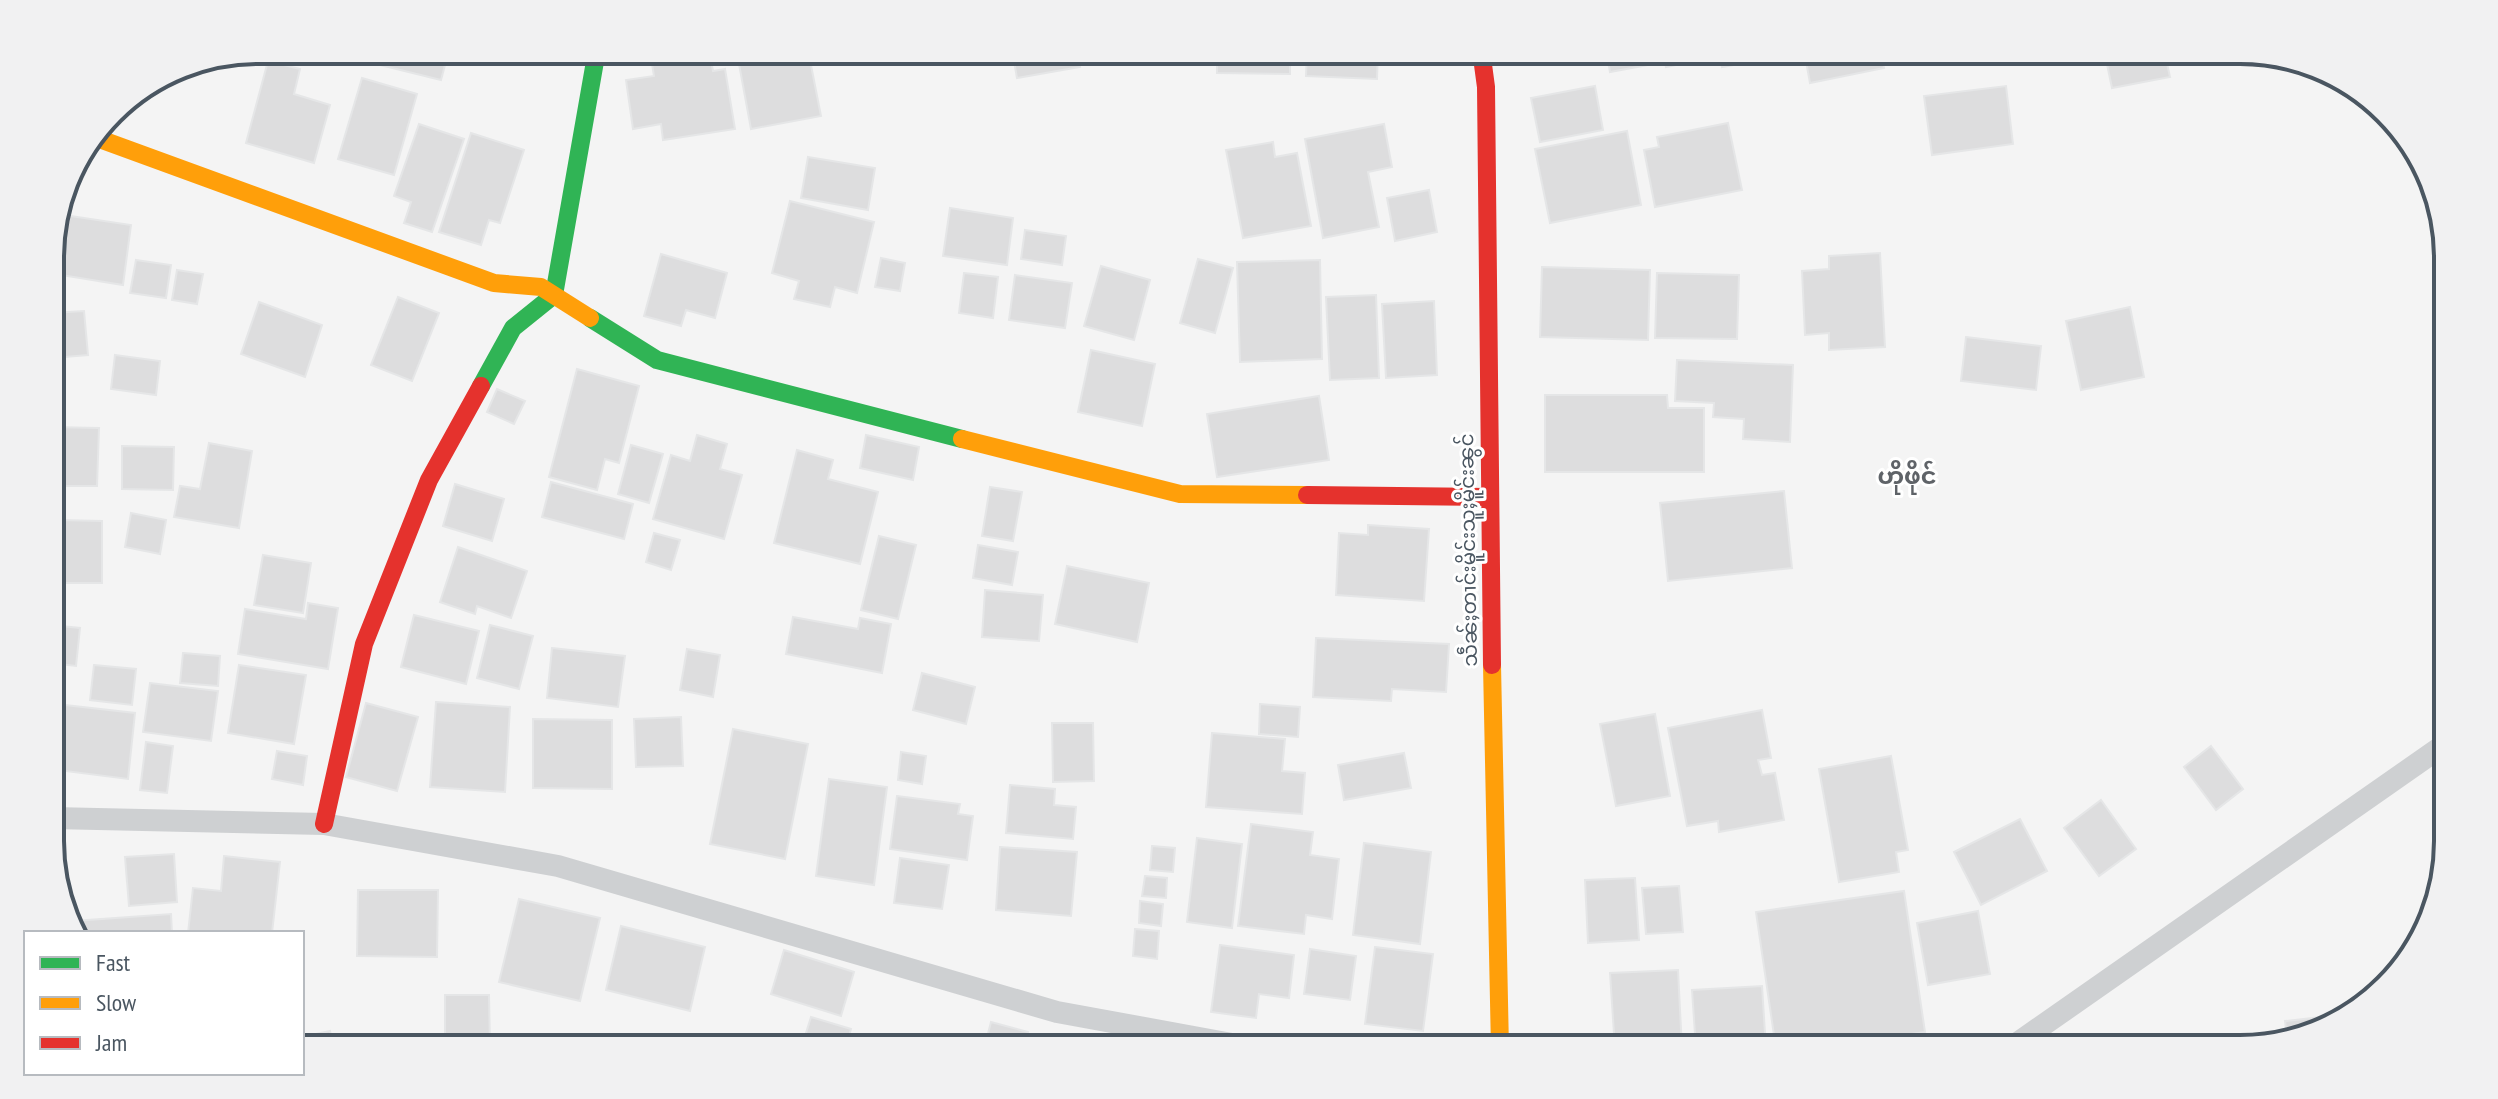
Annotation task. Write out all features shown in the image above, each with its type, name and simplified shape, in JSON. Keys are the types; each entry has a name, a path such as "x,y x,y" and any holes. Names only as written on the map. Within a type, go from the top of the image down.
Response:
{"street":[{"path":"324,824 364,644 429,480 513,328 554,295 595,64"},
{"name":"သဵၼ်ႈတၢင်းမိူင်းသူႈမိူင်းၼွင်","path":"1483,64 1486,87 1489,497 1500,1035"},
{"path":"104,140 280,202 455,270 494,283 541,287 657,360 1180,494 1489,497"}],"lane":[{"path":"2029,1035 2434,752"},
{"path":"64,818 324,824 558,866 1057,1012 1183,1035"}],"building":[{"path":"267,64 300,69 294,94 330,105 314,163 246,143"},
{"path":"376,64 445,64 441,80"},
{"path":"652,64 712,64 713,71 725,69 735,129 663,140 661,124 633,129 626,80 654,76"},
{"path":"739,64 811,64 821,116 751,129"},
{"path":"1014,64 1079,64 1080,67 1017,78"},
{"path":"1217,64 1290,64 1290,74 1217,73"},
{"path":"1306,64 1378,64 1377,79 1306,76"},
{"path":"1609,64 1654,64 1610,72"},
{"path":"1807,64 1883,64 1884,68 1810,83"},
{"path":"2107,64 2167,64 2170,77 2112,88"},
{"path":"362,78 417,94 394,175 338,159"},
{"path":"1595,86 1603,130 1540,142 1531,98"},
{"path":"2006,86 2013,144 1932,155 1924,96"},
{"path":"1728,123 1742,190 1655,207 1644,150 1659,147 1657,137"},
{"path":"419,124 464,139 432,232 404,223 411,202 394,196"},
{"path":"1384,124 1392,167 1368,172 1379,227 1323,238 1305,139"},
{"path":"1627,131 1641,205 1550,223 1535,149"},
{"path":"471,133 524,150 500,223 489,220 481,245 439,232"},
{"path":"1273,142 1275,157 1297,153 1311,226 1243,238 1226,150"},
{"path":"808,157 875,168 868,210 801,198"},
{"path":"1429,190 1437,232 1395,241 1387,198"},
{"path":"790,201 874,222 857,293 835,287 830,307 794,299 799,281 772,273"},
{"path":"950,208 1013,218 1007,265 943,256"},
{"path":"69,216 131,225 123,285 64,275 64,245"},
{"path":"1025,230 1066,236 1062,265 1021,259"},
{"path":"1880,253 1885,347 1829,350 1829,333 1805,335 1802,271 1829,269 1829,256"},
{"path":"661,254 727,273 715,318 686,310 681,326 644,316"},
{"path":"881,258 905,263 900,291 875,287"},
{"path":"1198,259 1233,268 1215,333 1180,323"},
{"path":"136,260 171,265 166,298 130,293"},
{"path":"1320,260 1322,359 1240,362 1237,262"},
{"path":"1101,266 1150,280 1134,340 1084,326"},
{"path":"1542,267 1650,270 1648,340 1540,337"},
{"path":"177,270 203,274 197,304 172,300"},
{"path":"964,273 998,277 993,318 959,313"},
{"path":"1657,273 1739,275 1737,339 1655,338"},
{"path":"1015,275 1072,283 1065,328 1009,320"},
{"path":"1376,295 1379,378 1330,380 1326,297"},
{"path":"398,297 439,313 412,381 371,365"},
{"path":"1434,301 1437,375 1386,378 1382,304"},
{"path":"259,302 322,325 305,377 241,354"},
{"path":"2130,307 2144,377 2081,390 2066,321"},
{"path":"84,311 88,355 64,357 64,312"},
{"path":"1966,337 2041,346 2036,390 1961,381"},
{"path":"1091,350 1155,364 1142,426 1078,412"},
{"path":"115,355 160,361 156,395 111,389"},
{"path":"1677,360 1793,365 1790,442 1743,439 1744,419 1713,417 1714,403 1675,401"},
{"path":"577,369 639,386 619,463 605,459 597,490 549,477"},
{"path":"497,389 525,401 514,424 487,412"},
{"path":"1545,395 1667,395 1668,408 1704,408 1704,472 1545,472"},
{"path":"1319,396 1329,460 1217,477 1207,414"},
{"path":"64,427 99,428 97,486 64,486"},
{"path":"697,435 727,444 720,469 742,475 724,539 653,519 671,455 690,461"},
{"path":"866,435 919,447 913,480 860,468"},
{"path":"209,443 252,451 239,528 174,517 180,486 200,489"},
{"path":"631,445 663,454 649,503 618,494"},
{"path":"122,446 174,447 173,490 122,489"},
{"path":"797,450 833,460 828,479 878,492 860,564 774,543"},
{"path":"551,482 633,504 624,539 542,517"},
{"path":"455,484 504,499 492,541 443,526"},
{"path":"990,487 1022,492 1013,541 982,536"},
{"path":"1784,491 1792,568 1668,581 1660,503"},
{"path":"131,513 166,520 160,554 125,547"},
{"path":"64,520 102,521 102,583 64,583"},
{"path":"1368,525 1429,529 1424,601 1336,595 1339,533 1368,535"},
{"path":"654,533 680,540 671,570 646,562"},
{"path":"879,536 916,545 898,619 861,610"},
{"path":"978,545 1018,552 1012,585 973,578"},
{"path":"458,547 527,571 511,618 477,606 475,614 440,602"},
{"path":"263,555 311,563 303,613 254,605"},
{"path":"1067,566 1149,583 1137,642 1055,624"},
{"path":"985,590 1043,595 1039,641 982,637"},
{"path":"308,603 338,608 328,669 238,654 245,609 306,619"},
{"path":"414,615 479,631 466,684 401,667"},
{"path":"793,617 858,629 860,618 891,624 882,673 786,654"},
{"path":"490,625 533,636 519,689 477,678"},
{"path":"64,626 80,628 76,666 64,665"},
{"path":"1316,638 1449,644 1446,692 1392,689 1391,701 1313,697"},
{"path":"552,648 625,656 618,707 547,698"},
{"path":"687,649 720,655 713,697 680,690"},
{"path":"183,653 220,656 218,686 180,683"},
{"path":"94,665 136,669 132,705 90,700"},
{"path":"239,665 306,675 294,744 228,733"},
{"path":"922,673 975,687 966,724 913,710"},
{"path":"150,683 218,691 211,741 143,732"},
{"path":"436,702 510,707 505,792 430,787"},
{"path":"366,703 418,717 397,791 346,777"},
{"path":"1260,704 1300,707 1298,737 1259,734"},
{"path":"65,705 135,713 128,779 64,771"},
{"path":"1762,710 1771,758 1758,760 1762,775 1775,773 1784,820 1719,832 1718,821 1687,826 1668,728"},
{"path":"1655,714 1670,796 1616,806 1600,724"},
{"path":"681,717 683,766 636,767 634,719"},
{"path":"533,719 612,720 612,789 533,788"},
{"path":"1052,723 1093,723 1094,781 1053,782"},
{"path":"733,729 808,744 785,859 710,844"},
{"path":"1212,733 1285,739 1282,771 1305,773 1302,814 1206,807"},
{"path":"146,742 173,746 167,793 140,790"},
{"path":"2211,746 2243,789 2216,810 2184,767"},
{"path":"277,751 307,756 303,785 272,779"},
{"path":"901,752 926,756 922,784 898,780"},
{"path":"1404,753 1411,788 1344,800 1338,765"},
{"path":"1891,756 1908,850 1896,852 1899,872 1839,882 1819,769"},
{"path":"829,779 887,787 874,885 816,876"},
{"path":"1010,785 1055,789 1054,805 1076,807 1073,839 1006,833"},
{"path":"897,796 960,804 958,814 973,816 967,860 890,849"},
{"path":"2101,800 2136,849 2099,876 2064,828"},
{"path":"2020,819 2047,871 1981,905 1954,852"},
{"path":"1251,824 1313,832 1310,855 1339,859 1332,919 1306,915 1304,934 1238,926"},
{"path":"1197,838 1242,844 1232,928 1187,922"},
{"path":"1364,843 1431,852 1420,944 1353,935"},
{"path":"1152,846 1175,848 1173,872 1150,870"},
{"path":"1000,847 1077,852 1071,916 996,910"},
{"path":"174,854 177,902 129,906 125,857"},
{"path":"224,856 280,862 272,931 188,931 193,888 221,891"},
{"path":"900,858 949,865 942,909 894,903"},
{"path":"1145,876 1167,878 1166,898 1142,896"},
{"path":"1635,878 1639,940 1588,943 1585,880"},
{"path":"1679,886 1683,932 1646,934 1642,888"},
{"path":"358,890 438,890 437,957 357,956"},
{"path":"1904,891 1925,1032 1905,1035 1774,1035 1756,912"},
{"path":"519,899 600,918 580,1001 499,982"},
{"path":"1140,901 1163,904 1161,926 1139,923"},
{"path":"1978,911 1990,974 1928,985 1917,923"},
{"path":"171,914 172,931 87,931 82,920"},
{"path":"621,926 705,947 690,1011 606,990"},
{"path":"1135,929 1159,931 1157,959 1133,956"},
{"path":"1220,945 1294,955 1289,998 1259,994 1256,1018 1211,1012"},
{"path":"1375,947 1433,954 1423,1031 1365,1024"},
{"path":"1310,949 1356,956 1350,1000 1304,994"},
{"path":"784,950 854,972 841,1016 771,994"},
{"path":"1678,970 1681,1035 1614,1035 1610,973"},
{"path":"1762,986 1765,1035 1695,1035 1692,990"},
{"path":"445,995 489,995 490,1035 445,1035"},
{"path":"811,1017 851,1029 849,1035 805,1035"},
{"path":"2321,1017 2286,1029 2285,1021"},
{"path":"991,1022 1028,1032 1027,1035 988,1035"}],"traffic: fast":[{"path":"481,386 513,328 554,295 595,64"},
{"path":"590,318 657,360 962,439"}],"traffic: slow":[{"path":"104,141 494,283 541,287 590,318"},
{"path":"962,439 1180,494 1307,495"},
{"path":"1492,665 1500,1035"}],"traffic: jam":[{"path":"1483,64 1486,87 1492,665"},
{"path":"324,824 364,644 429,480 481,386"},
{"path":"1307,495 1489,497"}],"district":[{"name":"ဟိုဖိုင်","path":"1907,475"}]}
